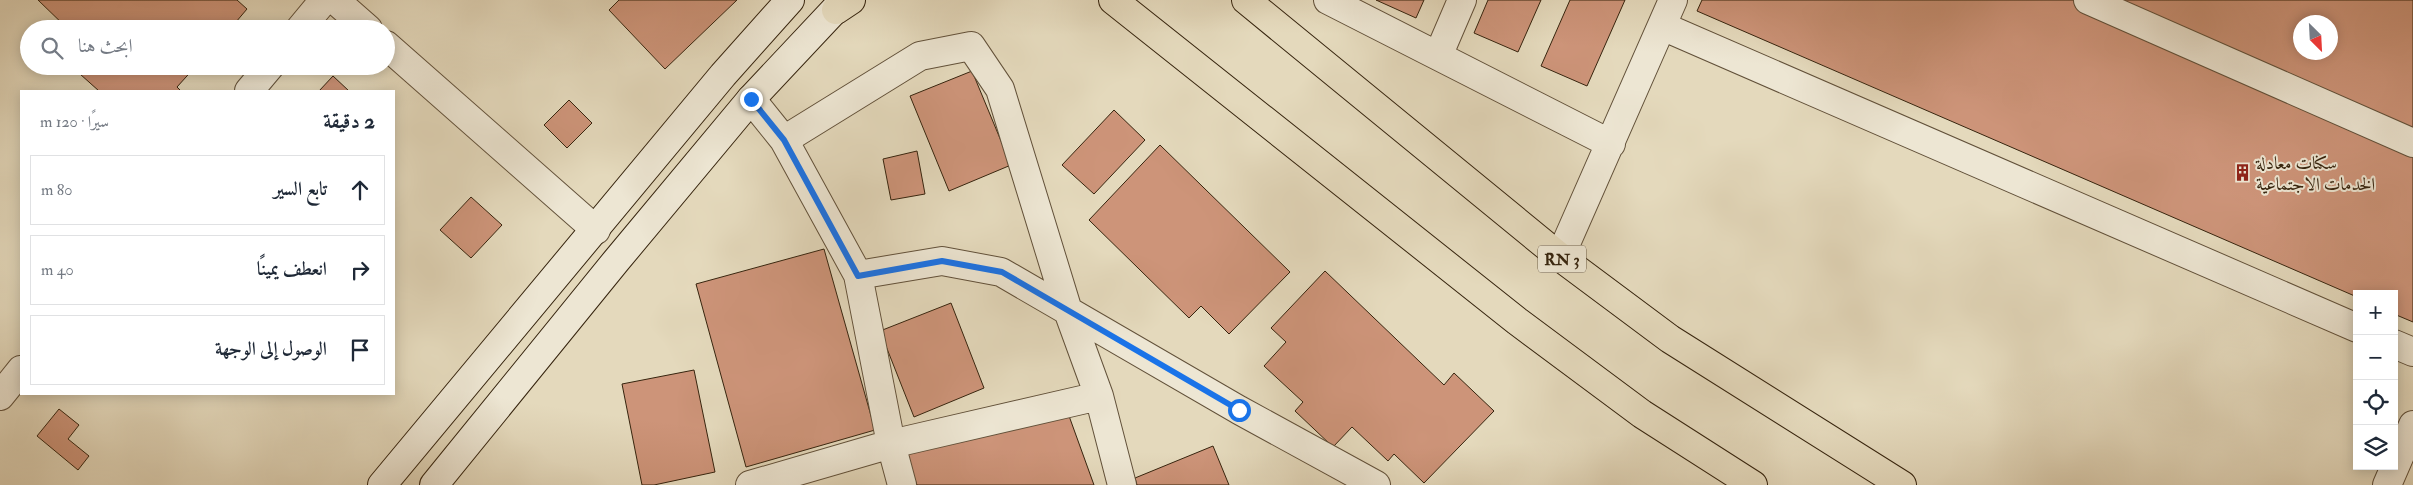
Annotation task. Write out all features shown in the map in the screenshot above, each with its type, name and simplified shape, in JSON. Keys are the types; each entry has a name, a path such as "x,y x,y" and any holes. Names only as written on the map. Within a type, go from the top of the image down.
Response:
{"main road":[{"path":"1113,0 1517,321 1642,414 1753,485"},
{"name":"RN 3","path":"1246,0 1560,257 1670,339 1902,485"}],"street":[{"path":"307,20 324,0"},
{"path":"335,0 358,20"},
{"path":"382,485 724,75 790,0"},
{"path":"1328,0 1611,144"},
{"path":"1438,56 1462,0"},
{"path":"1560,257 1673,0"},
{"path":"2088,0 2413,143"},
{"path":"439,482 616,260 751,99 844,3"},
{"path":"1662,26 2353,326"},
{"path":"784,140 920,56 970,46 1000,89 1068,310 1099,396 1122,485"},
{"path":"395,53 596,230"},
{"path":"250,90 262,75"},
{"path":"751,99 784,140 858,276 891,444 902,485"},
{"path":"858,276 942,261 1002,272 1239,410 1376,485"},
{"path":"2398,346 2413,352"},
{"path":"0,396 20,371"},
{"path":"750,485 891,444 1099,396"},
{"path":"2387,485 2413,425"}],"building":[{"path":"38,0 237,0 247,9 238,20 59,20"},
{"path":"619,0 737,0 665,69 609,10"},
{"path":"1376,0 1424,0 1416,18"},
{"path":"1488,0 1541,0 1518,52 1474,33"},
{"path":"1570,0 1625,0 1587,86 1541,66"},
{"name":"سكنات معادلة الخدمات الاجتماعية","path":"1702,0 2413,0 2413,322 2398,316 2398,290 2353,290 2353,295 1697,11"},
{"path":"972,71 1011,165 949,191 910,96"},
{"path":"81,75 188,75 177,87 180,90 98,90"},
{"path":"333,76 348,90 320,90"},
{"path":"569,100 592,123 567,148 544,125"},
{"path":"1114,110 1145,140 1094,194 1062,165"},
{"path":"1160,145 1290,272 1229,334 1201,306 1189,318 1089,220"},
{"path":"917,151 925,194 891,200 883,159"},
{"path":"471,197 502,225 471,258 440,230"},
{"path":"824,249 875,430 746,467 696,284"},
{"path":"1325,271 1444,385 1454,373 1494,411 1424,483 1394,454 1388,461 1352,427 1333,447 1295,411 1303,402 1264,366 1286,342 1271,328"},
{"path":"951,303 984,388 914,417 880,331"},
{"path":"694,370 715,472 654,485 642,485 622,384"},
{"path":"1060,391 1094,485 917,485 903,447"},
{"path":"59,409 79,425 68,439 89,456 78,470 37,436"},
{"path":"1213,446 1229,485 1137,485 1135,478"}],"place":[{"name":"سكنات معادلة الخدمات الاجتماعية","path":"2242,173"}],"route":[{"path":"751,99 784,140 858,276 942,261 1002,272 1239,410"}]}
